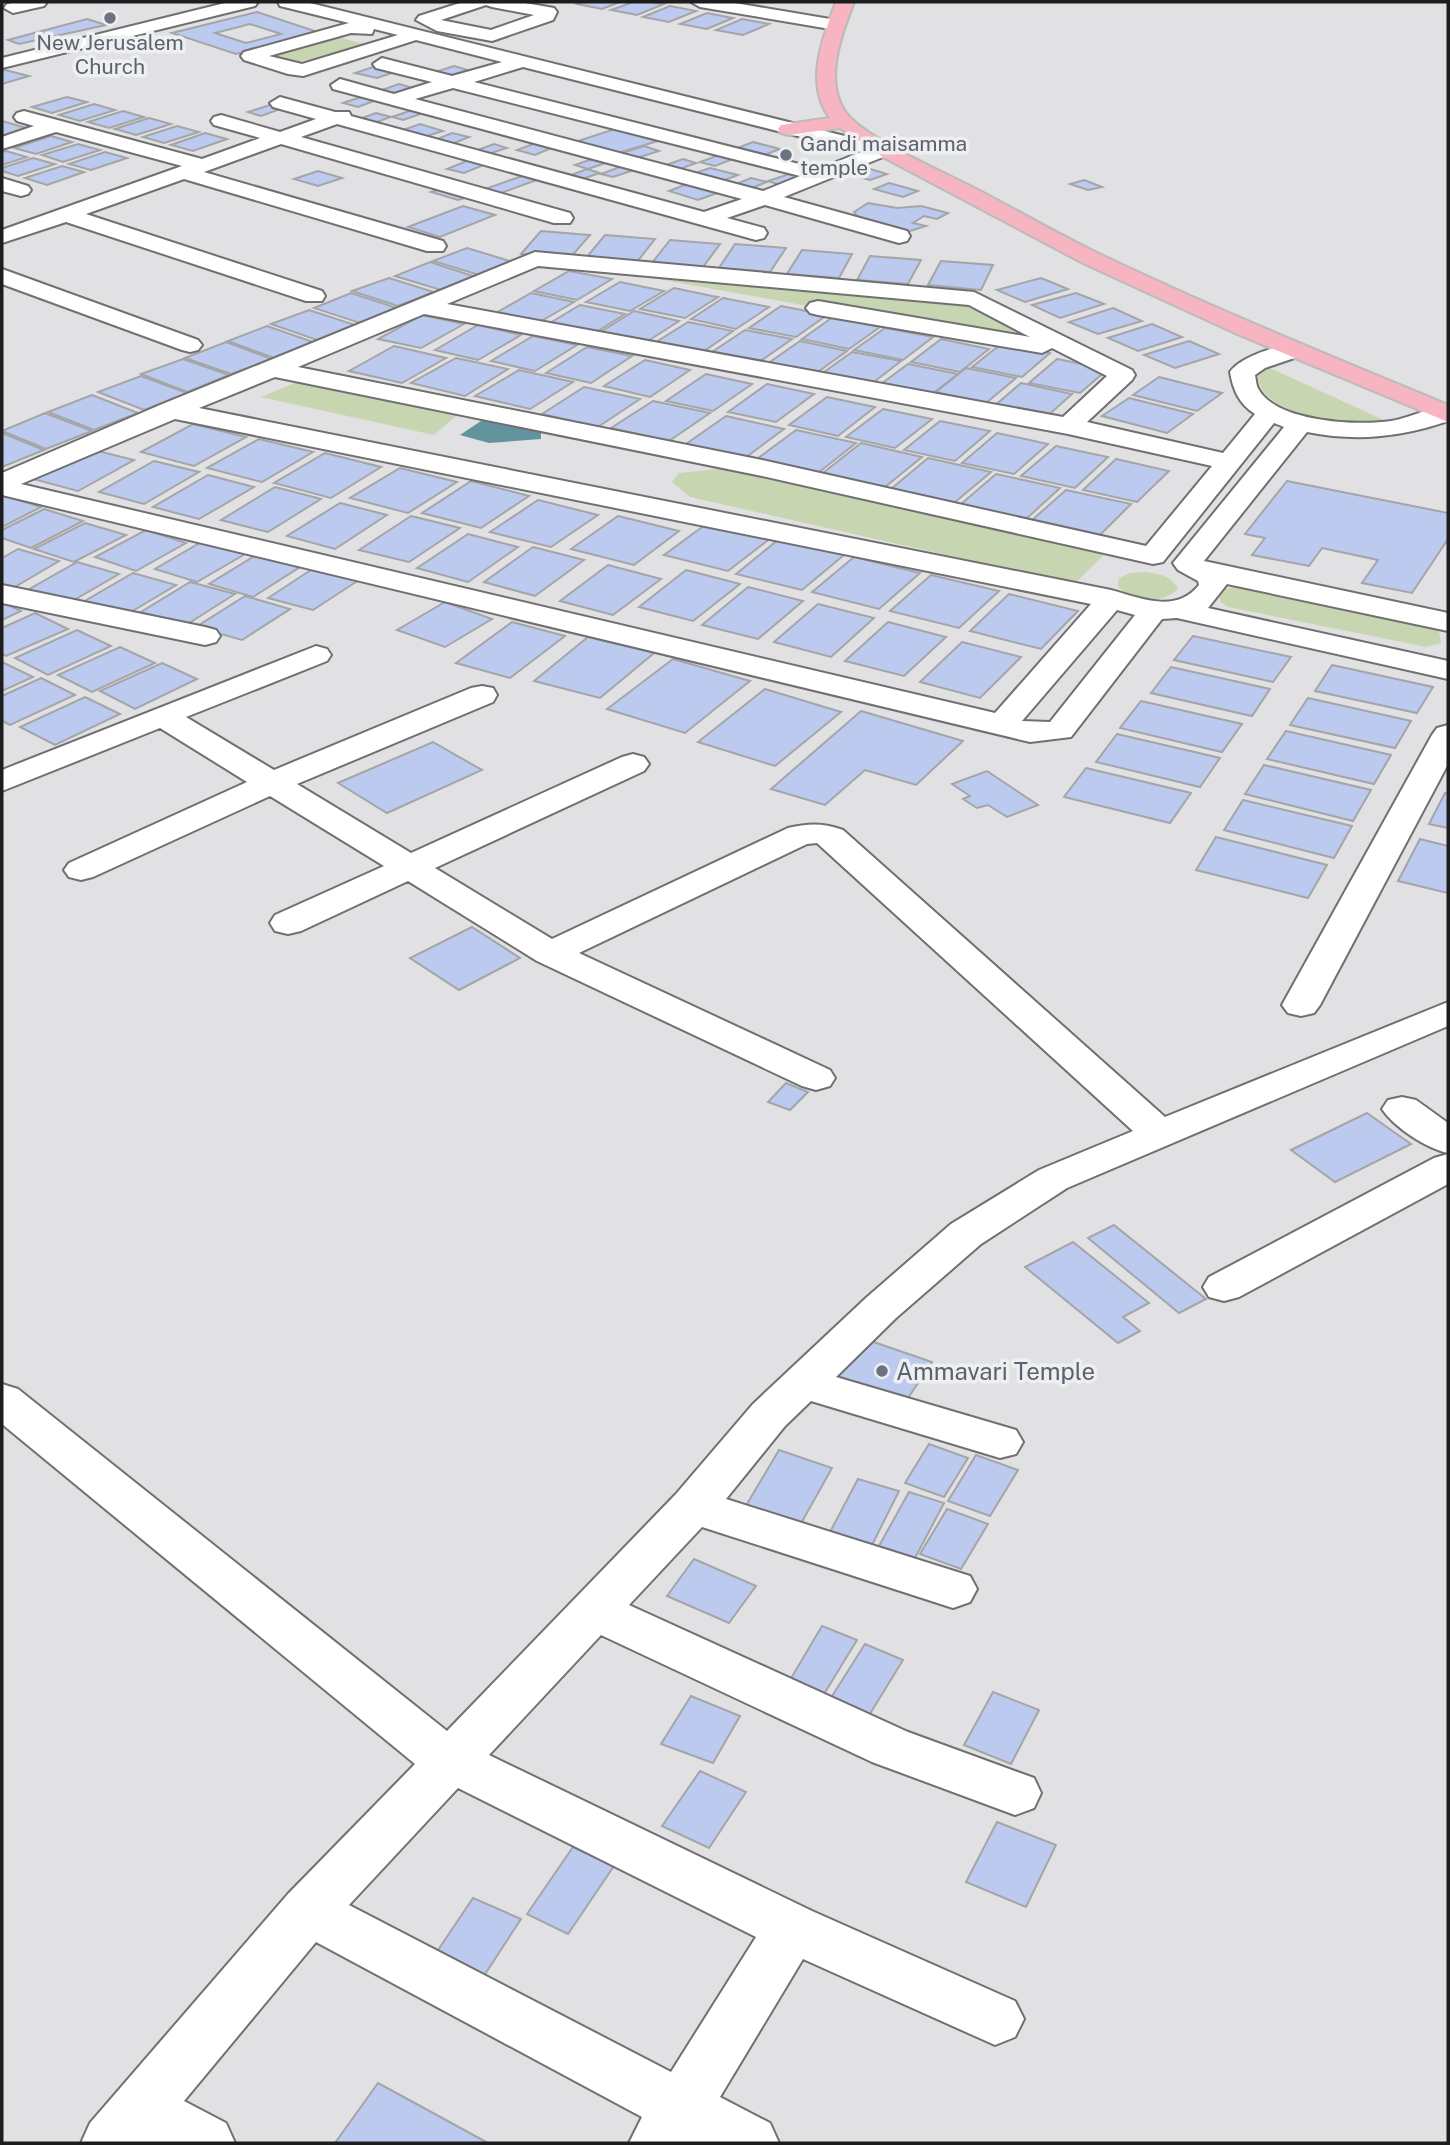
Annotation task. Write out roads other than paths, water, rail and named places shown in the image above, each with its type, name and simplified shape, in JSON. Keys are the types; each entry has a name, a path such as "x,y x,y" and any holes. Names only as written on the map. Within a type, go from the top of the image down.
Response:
{"main road":[{"path":"845,2 826,66 834,110 843,122 887,153 1040,233 1294,350 1447,414"},
{"path":"788,129 843,122"}],"street":[{"path":"13,8 38,2"},
{"path":"3,62 249,2"},
{"path":"286,2 410,38"},
{"path":"480,2 425,20 443,27 629,69"},
{"path":"492,2 548,12 547,16 492,36"},
{"path":"700,2 836,25"},
{"path":"443,27 410,38 303,70 295,70 250,55 350,27 410,38 522,61 887,153"},
{"path":"2,237 333,118 522,61"},
{"path":"382,64 822,176"},
{"path":"340,85 899,236"},
{"path":"281,103 756,233"},
{"path":"24,117 205,166"},
{"path":"221,121 562,218"},
{"path":"2,143 56,125"},
{"path":"705,219 887,153"},
{"path":"184,173 435,246"},
{"path":"67,215 314,296"},
{"path":"535,259 1082,353"},
{"path":"2,484 169,410 425,307 535,259 974,299 1123,374 1068,426"},
{"path":"2,276 190,345"},
{"path":"425,307 1068,426 1229,462"},
{"path":"1294,350 1255,363 1242,372 1242,386 1250,399 1269,413 1301,423 1382,430 1412,425 1447,414"},
{"path":"273,369 762,468 1448,622"},
{"path":"169,410 1111,599 1129,605 1169,610 1448,670"},
{"path":"1153,556 1269,413"},
{"path":"1194,566 1301,423"},
{"path":"2,484 1002,724 1018,732 1048,733 1060,730 1169,610 1202,600 1213,585 1211,577 1194,566"},
{"path":"1111,599 1100,591 1097,572 1104,565 1134,555 1153,556"},
{"path":"2,594 205,636"},
{"path":"1002,724 1111,599"},
{"path":"2,781 316,655"},
{"path":"81,870 272,783 482,695"},
{"path":"162,716 550,953 816,1078"},
{"path":"1301,1005 1436,784 1448,735"},
{"path":"288,923 633,764"},
{"path":"550,953 800,835 819,833 831,837 1159,1133"},
{"path":"205,2143 126,2126 308,1911 693,1506 769,1415 881,1308 966,1234 1054,1179 1448,1013"},
{"path":"1402,1109 1448,1141"},
{"path":"1224,1287 1448,1167"},
{"path":"802,1382 1000,1442"},
{"path":"2,1400 427,1745 453,1761 792,1928 995,2019"},
{"path":"693,1506 953,1589"},
{"path":"593,1610 890,1747 1015,1793"},
{"path":"308,1911 670,2126 749,2143"},
{"path":"670,2126 792,1928"}],"water":[{"path":"487,417 541,428 541,439 489,443 460,435"}],"place":[{"name":"New Jerusalem Church","path":"110,18"},
{"name":"Gandi maisamma temple","path":"786,155"},
{"name":"Ammavari Temple","path":"882,1371"}]}
